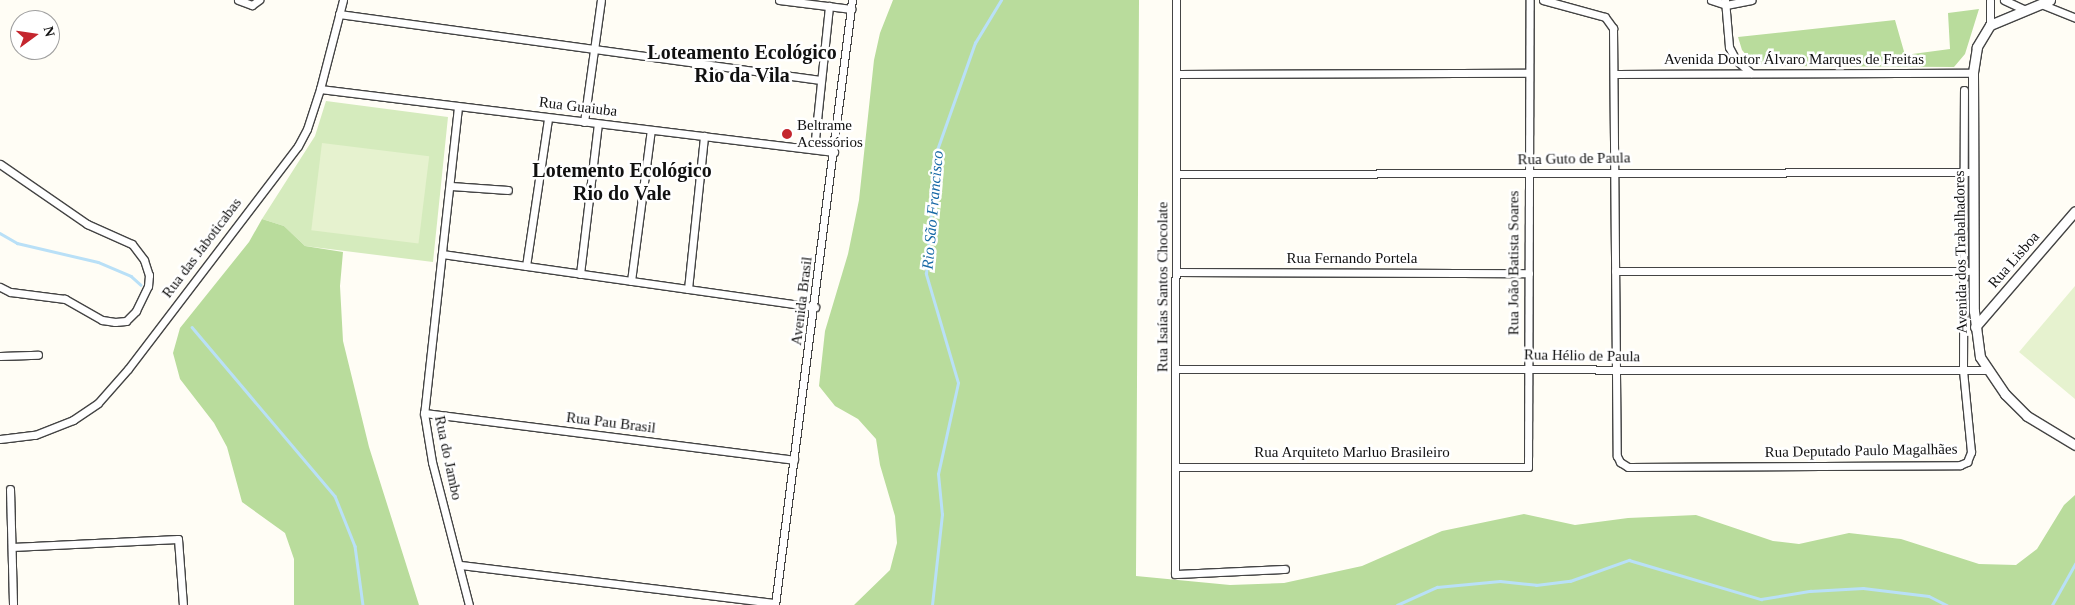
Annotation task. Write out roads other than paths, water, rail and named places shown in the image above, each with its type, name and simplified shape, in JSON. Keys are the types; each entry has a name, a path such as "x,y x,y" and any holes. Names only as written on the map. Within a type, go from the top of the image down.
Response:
{"street":[{"path":"238,0 252,5 259,0"},
{"name":"Rua das Jaboticabas","path":"0,439 54,430 98,403 298,146 307,129 320,89 344,0"},
{"path":"584,122 600,0"},
{"path":"778,0 851,9"},
{"name":"Avenida Brasil","path":"775,604 815,307 852,0"},
{"name":"Rua Isaías Santos Chocolate","path":"1176,0 1177,369 1174,574 1285,569"},
{"name":"Rua João Batista Soares","path":"1528,467 1528,73 1530,0"},
{"path":"1544,0 1611,21 1615,74 1615,370"},
{"path":"1711,0 1726,2 1752,0"},
{"path":"1990,0 1990,25 2046,2 2075,18"},
{"path":"2004,0 2025,10"},
{"path":"1726,2 1729,47 1736,60 1751,73"},
{"path":"814,149 829,6"},
{"path":"339,14 821,80"},
{"name":"Avenida dos Trabalhadores","path":"1990,25 1977,47 1973,73 1968,172 1969,271 1980,357 1987,370 2027,416 2075,445"},
{"path":"1176,74 1528,73"},
{"name":"Avenida Doutor Álvaro Marques de Freitas","path":"1615,74 1973,73"},
{"name":"Rua Guaiuba","path":"320,89 834,152"},
{"path":"1964,90 1968,172"},
{"name":"Rua do Jambo","path":"458,107 452,186 442,254 424,413 432,462 469,605"},
{"path":"526,266 548,118"},
{"path":"580,274 598,124"},
{"path":"631,281 651,130"},
{"path":"688,289 704,136"},
{"path":"0,164 87,224 132,244 144,260 149,275 148,286 136,311 126,321 115,322 102,320 65,299 10,292 0,287"},
{"name":"Rua Guto de Paula","path":"1176,174 1968,172"},
{"path":"452,186 508,190"},
{"name":"Rua Lisboa","path":"1975,327 2075,211"},
{"path":"442,254 815,307"},
{"path":"1615,271 1969,271"},
{"name":"Rua Deputado Paulo Magalhães","path":"1615,370 1617,456 1623,465 1960,465 1967,462 1971,452 1963,370 1969,271"},
{"name":"Rua Fernando Portela","path":"1176,272 1529,273"},
{"path":"0,356 38,355"},
{"name":"Rua Hélio de Paula","path":"1177,369 1987,370"},
{"name":"Rua Pau Brasil","path":"424,413 794,460"},
{"name":"Rua Arquiteto Marluo Brasileiro","path":"1176,467 1528,467"},
{"path":"10,489 13,605"},
{"path":"12,547 178,539 183,605"},
{"path":"460,565 775,604"}],"waterway":[{"name":"Rio São Francisco","path":"932,605 942,515 938,474 958,383 926,274 936,153 975,43 1001,0"},
{"path":"0,233 17,243 98,262 131,276 141,285"},
{"path":"192,327 335,496 355,546 363,605"},
{"path":"1397,605 1437,587 1500,581 1536,585 1570,581 1629,560 1761,599 1810,591 1863,588 1929,596 1947,605"},
{"path":"2052,605 2075,564"}],"place":[{"name":"Beltrame Acessórios","path":"787,134"}],"district":[{"name":"Loteamento Ecológico Rio da Vila","path":"742,64"},
{"name":"Lotemento Ecológico Rio do Vale","path":"622,182"}]}
